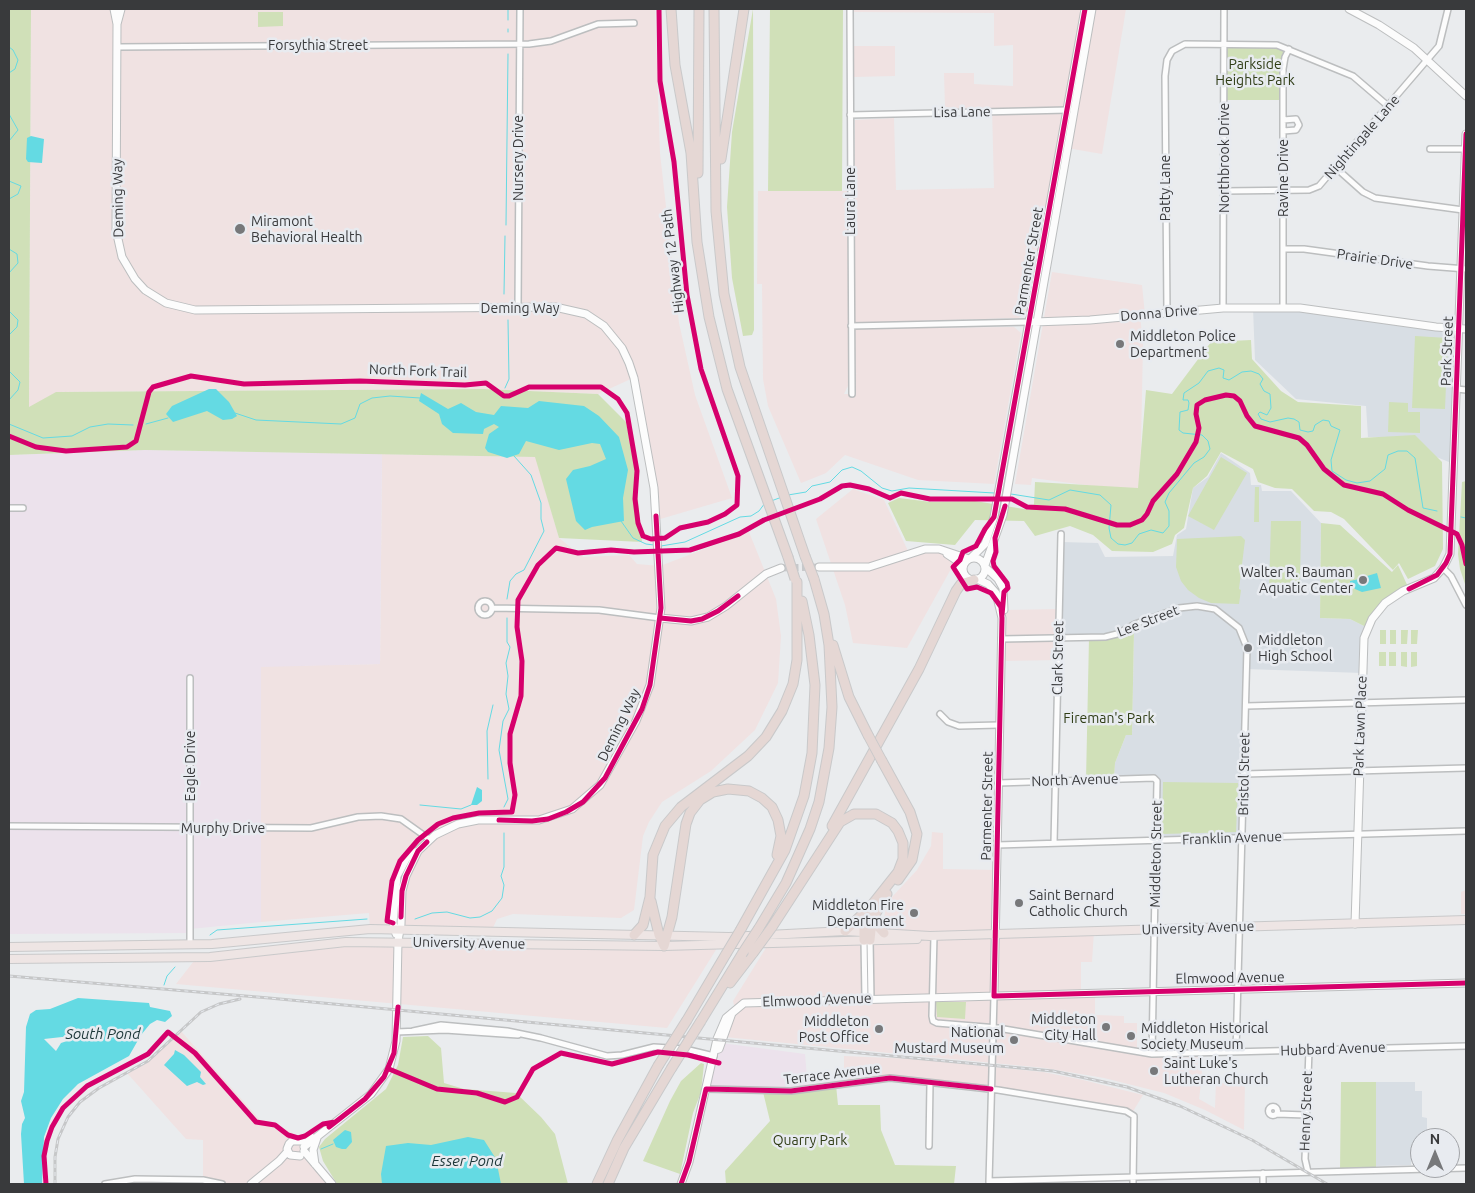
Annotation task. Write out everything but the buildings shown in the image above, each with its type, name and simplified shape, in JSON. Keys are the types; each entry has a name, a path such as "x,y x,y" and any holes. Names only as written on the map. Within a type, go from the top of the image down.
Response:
{"highway":[{"path":"597,1184 658,1066 688,1020 779,863 804,796 814,736 813,661 807,620 788,557 727,389 704,289 694,224 691,152 675,65 671,9"},
{"path":"699,9 698,197 704,289"},
{"path":"714,9 716,211 720,266 734,346 747,391 814,579 849,697 914,820 917,841 908,868 881,902 867,936"},
{"path":"716,211 723,130 742,19 742,9"},
{"path":"716,997 725,991 772,927 823,844 919,669 956,591 963,583 976,580"},
{"path":"634,935 643,925 650,897 653,855 661,834 670,819 688,801 748,756 771,730 784,705 793,684 797,660 796,581"},
{"path":"608,1184 630,1138 786,883 819,802 829,748 832,707 830,661 824,614"},
{"path":"664,946 664,935 688,818 700,800 713,792 728,789 748,791 768,803 776,813 781,831 780,847 760,896"},
{"path":"823,844 840,822 854,814 876,814 896,827 903,843 901,865 871,906 845,931"},
{"path":"650,897 664,935"},
{"path":"867,936 871,906"},
{"path":"872,920 884,933"},
{"path":"614,1184 630,1138"},
{"path":"591,1184 601,1164 611,1154"}],"main road":[{"name":"University Avenue","path":"9,959 210,957 346,942 398,941 664,946 867,936 884,933 931,936 1466,920"},
{"name":"University Avenue","path":"9,947 244,942 333,932 397,929 747,936 845,931 867,936 909,940 931,936"}],"street":[{"name":"Deming Way","path":"114,9 118,47 117,240 122,257 135,279 156,297 175,306 195,310 554,307 586,314 604,326 622,348 629,365 635,386 654,488 659,555 660,618 650,685 645,703 605,778 592,794 566,812 548,819 464,822 450,826 429,839 418,851 403,885 397,929 396,1032 392,1061 380,1083 365,1099 298,1150 279,1161 251,1184"},
{"name":"Deming Way","path":"117,24 121,9"},
{"name":"Nursery Drive","path":"518,308 520,9"},
{"name":"Laura Lane","path":"850,9 852,394"},
{"name":"Parmenter Street","path":"989,1183 1001,639 1004,600 1003,588 998,579 985,566 1000,527 1006,502 1038,322 1085,9"},
{"name":"Parmenter Street","path":"970,559 985,544 997,502 1029,322 1070,110 1092,9"},
{"name":"Northbrook Drive","path":"1223,308 1224,9"},
{"path":"1349,9 1390,31 1428,59 1466,96"},
{"name":"Nightingale Lane","path":"1224,191 1283,191 1315,188 1336,168 1428,59 1442,39 1448,9"},
{"name":"Forsythia Street","path":"118,47 519,44 551,41 598,24 634,23"},
{"name":"Patty Lane","path":"1167,312 1165,268 1167,64 1172,51 1185,44 1224,45"},
{"path":"1224,45 1277,45 1353,76 1388,106"},
{"name":"Ravine Drive","path":"1283,308 1283,69 1289,50"},
{"name":"Lisa Lane","path":"850,115 1070,110"},
{"path":"1283,120 1296,119 1298,125 1296,130 1283,131"},
{"name":"Park Street","path":"1444,568 1450,548 1457,389 1462,328 1466,134"},
{"path":"1430,149 1465,149"},
{"path":"1336,168 1363,192 1375,198 1463,210"},
{"name":"Prairie Drive","path":"1283,249 1304,249 1464,269"},
{"name":"Donna Drive","path":"851,326 1038,322 1223,308 1300,308 1462,328"},
{"path":"1457,389 1466,390"},
{"path":"9,508 23,508"},
{"name":"Clark Street","path":"1054,843 1061,534"},
{"path":"819,567 869,567 916,551 925,548 939,549 970,559 978,558 985,566 984,573 976,580 967,577 956,560 947,554 916,551"},
{"path":"964,572 964,566 970,559"},
{"path":"493,608 599,610 692,621 708,617 726,606 766,574 781,568"},
{"path":"1444,568 1451,576 1466,606"},
{"name":"Park Lawn Place","path":"1355,924 1363,644 1372,619 1391,598 1430,581 1444,568"},
{"name":"Parmenter Street","path":"976,580 988,584 996,593 1002,618"},
{"name":"Lee Street","path":"1001,639 1117,634 1135,624 1180,608 1205,606"},
{"name":"Bristol Street","path":"1205,606 1216,609 1239,628 1247,648 1236,1052"},
{"name":"Eagle Drive","path":"190,678 190,944"},
{"path":"1246,706 1466,700"},
{"path":"940,714 948,722 959,726 1000,725"},
{"path":"1244,774 1466,768"},
{"name":"North Avenue","path":"998,783 1151,778"},
{"name":"Middleton Street","path":"1151,778 1157,782 1152,1054"},
{"name":"Murphy Drive","path":"9,826 311,828 358,817 388,816 411,824 429,839"},
{"name":"Franklin Avenue","path":"997,844 1466,831"},
{"path":"867,936 868,999"},
{"path":"931,936 932,997"},
{"name":"Elmwood Avenue","path":"714,1053 719,1048 732,1013 738,1006 750,1002 1466,983"},
{"name":"Hubbard Avenue","path":"932,997 934,1021 941,1024 993,1027 1152,1054 1466,1046"},
{"path":"396,1032 445,1025 507,1031 607,1056 622,1055 654,1047 714,1053 689,1162 681,1184"},
{"name":"Henry Street","path":"1308,1172 1305,1159 1309,1050"},
{"name":"Terrace Avenue","path":"706,1089 791,1091 890,1078 991,1089 1132,1113 1134,1116 1133,1177"},
{"path":"929,1146 930,1083"},
{"path":"1277,1114 1306,1115"},
{"path":"315,1164 313,1150 318,1135"},
{"path":"298,1150 315,1164 332,1184"},
{"path":"989,1183 1466,1168"},
{"path":"1263,1173 1263,1184"},
{"path":"1133,1177 1133,1184"},
{"path":"105,1184 129,1179 202,1180 222,1184"}],"shaded area":[{"path":"31,9 655,9 660,153 679,323 695,395 732,498 657,520 633,378 598,394 483,389 57,392 29,408"},
{"path":"854,9 1082,9 1036,271 1025,315 1018,318 914,321 915,328 1014,327 1021,333 994,484 918,480 845,455 826,473 801,483 768,406 763,379 762,284 757,284 758,191 854,191 855,120 894,118 896,190 994,188 992,108 945,108 944,73 974,73 974,84 1013,86 1013,45 994,46 994,13 854,12","holes":["848,373 858,373 852,374 852,394 844,394 848,386"]},
{"path":"1092,9 1126,9 1102,154 1067,148"},
{"path":"854,46 895,46 895,76 854,77"},
{"path":"1052,272 1142,285 1145,315 1140,315 1143,345 1140,492 1032,478 1031,485 1015,484"},
{"path":"1253,308 1300,308 1459,328 1454,464 1389,438 1368,437 1366,406 1296,399 1255,360"},
{"path":"145,450 382,454 380,664 261,667 261,922 190,929 190,933 9,934 9,455"},
{"name":"Middleton High School","path":"1221,453 1250,473 1251,485 1261,485 1262,491 1291,491 1321,523 1320,618 1350,619 1368,628 1362,673 1246,669 1242,837 1157,840 1157,781 1154,778 1114,779 1115,763 1126,735 1132,735 1134,632 1059,638 1061,542 1098,543 1105,557 1173,556 1177,535 1186,529 1193,488 1208,477"},
{"path":"382,454 536,457 559,538 583,557 629,555 637,564 660,566 749,532 776,599 781,636 778,683 755,730 711,771 662,802 649,822 643,836 634,910 621,918 513,914 497,919 492,930 370,929 369,913 261,922 261,666 380,664"},
{"path":"853,489 884,500 909,553 917,551 940,552 956,560 907,648 853,643 845,605 816,519"},
{"path":"1059,609 1058,660 1001,661 1004,610"},
{"path":"932,832 943,833 943,869 997,870 995,934 1094,931 1092,962 1081,962 1081,993 1095,993 1095,1015 1124,1016 1124,1023 1137,1023 1137,1052 1201,1053 1202,1077 1199,1099 1215,1108 1216,1083 1245,1083 1244,1130 1205,1110 1164,1093 1104,1078 1045,1068 724,1037 735,1009 733,1001 769,943 885,943 883,921 886,909 892,897 917,870 931,846"},
{"path":"1466,890 1466,914 1461,914 1461,892"},
{"path":"327,944 719,945 667,1028 176,984 197,957"},
{"path":"180,1030 261,1121 272,1122 296,1135 328,1184 105,1184 114,1181 203,1180 203,1140 186,1139 127,1073 151,1059"},
{"path":"721,1043 805,1054 808,1089 706,1089 715,1050"},
{"path":"844,1056 914,1059 1043,1072 1143,1095 1132,1113 1074,1102 897,1079 844,1084"},
{"path":"1376,1082 1415,1082 1415,1091 1422,1091 1422,1117 1427,1118 1427,1128 1410,1128 1410,1165 1376,1166"}],"green space":[{"path":"9,9 31,9 29,407 56,392 483,389 598,394 626,422 635,469 642,542 559,538 535,457 145,450 9,455"},
{"path":"753,9 754,330 752,335 743,336 732,278 727,207 732,132"},
{"path":"770,9 843,9 842,191 768,191"},
{"path":"258,12 283,12 283,26 258,27"},
{"name":"Parkside Heights Park","path":"1264,44 1289,49 1285,57 1283,100 1224,100 1224,45"},
{"path":"1415,336 1448,338 1445,409 1412,408"},
{"path":"1251,340 1252,359 1281,391 1298,402 1361,406 1361,438 1415,435 1442,462 1443,549 1435,566 1408,579 1399,563 1393,570 1344,519 1331,512 1314,511 1292,489 1275,488 1258,482 1253,469 1221,452 1207,476 1193,488 1184,528 1175,535 1172,544 1153,552 1112,551 1093,535 1070,526 1035,536 1024,521 975,520 955,545 906,541 888,503 899,498 931,502 975,501 1030,510 1034,504 1035,482 1138,488 1146,390 1172,394 1211,342"},
{"path":"1389,402 1408,403 1408,412 1420,412 1420,433 1388,432"},
{"path":"1221,457 1247,473 1214,530 1188,516"},
{"path":"1466,481 1466,587 1460,569 1458,554 1462,482"},
{"path":"1255,487 1259,487 1259,522 1254,522"},
{"path":"1271,521 1301,521 1300,589 1269,588"},
{"name":"Walter R. Bauman Aquatic Center","path":"1321,523 1340,525 1392,572 1398,565 1409,589 1397,594 1368,628 1350,619 1320,618"},
{"path":"1241,536 1245,540 1239,604 1211,603 1199,598 1188,590 1181,581 1176,567 1177,539"},
{"name":"Fireman's Park","path":"1127,630 1134,631 1132,735 1126,735 1115,763 1114,779 1086,780 1089,638 1105,637"},
{"path":"1380,630 1386,630 1386,644 1380,644"},
{"path":"1390,630 1396,630 1396,644 1390,644"},
{"path":"1401,630 1408,630 1407,644 1401,644"},
{"path":"1411,630 1418,630 1417,644 1411,644"},
{"path":"1379,652 1386,652 1386,666 1379,666"},
{"path":"1389,652 1396,652 1396,666 1389,666"},
{"path":"1401,652 1407,652 1407,667 1401,666"},
{"path":"1411,652 1417,652 1417,666 1411,667"},
{"path":"1163,782 1238,783 1236,832 1162,834"},
{"path":"936,1002 966,1002 965,1019 937,1017"},
{"path":"428,1036 441,1048 444,1083 464,1089 516,1093 541,1117 555,1134 568,1184 337,1184 323,1161 319,1147 325,1139 386,1089 398,1065 403,1037"},
{"path":"701,1063 704,1064 701,1092 693,1113 680,1174 643,1161 681,1081"},
{"path":"1341,1082 1376,1082 1376,1170 1340,1171"},
{"name":"Quarry Park","path":"836,1085 838,1105 880,1105 881,1130 895,1165 956,1166 954,1184 726,1184 725,1171 770,1121 763,1092"}],"water":[{"path":"31,136 44,139 42,163 28,162 26,159 27,138"},
{"path":"209,389 216,389 229,402 237,416 232,419 223,420 207,411 173,422 166,414 172,406"},
{"path":"421,393 448,409 461,403 476,412 494,415 501,406 528,408 539,401 584,406 599,416 619,437 628,470 623,498 624,521 585,530 576,521 566,479 573,470 590,466 606,459 600,444 592,443 559,450 526,441 519,454 507,458 488,452 485,448 489,434 499,427 494,424 484,429 483,434 453,433 442,424 439,414 419,401"},
{"path":"1377,573 1381,588 1362,592 1355,589 1350,583 1350,581 1364,578 1367,584 1367,576"},
{"path":"477,787 482,790 482,801 477,805 471,805"},
{"name":"South Pond","path":"78,998 149,1003 150,1007 170,1011 172,1016 165,1022 157,1020 150,1024 129,1056 78,1084 63,1099 51,1118 44,1137 42,1184 24,1184 21,1134 25,1118 21,1101 24,1092 26,1027 30,1014 36,1010 50,1009","holes":["70,1037 70,1040 61,1043 56,1051 44,1039"]},
{"path":"175,1050 184,1055 201,1072 200,1077 206,1084 203,1085 197,1082 187,1086 164,1065 174,1054"},
{"path":"345,1130 351,1132 352,1142 346,1149 336,1147 333,1140"},
{"name":"Esser Pond","path":"468,1137 484,1140 496,1159 501,1184 382,1184 381,1174 386,1146 408,1143 431,1145"}],"waterway":[{"path":"508,9 508,20"},
{"path":"9,47 13,50 18,60 15,69 9,73"},
{"path":"506,225 508,54"},
{"path":"9,114 18,130 9,141"},
{"path":"9,181 21,186 18,194 9,199"},
{"path":"504,294 505,236"},
{"path":"9,249 17,254 18,263 9,273"},
{"path":"9,311 18,320 17,327 9,335"},
{"path":"505,388 509,379 508,320"},
{"path":"1011,494 1049,500 1070,490 1100,495 1111,505 1109,528 1111,538 1118,544 1132,543 1139,534 1151,530 1163,533 1169,526 1169,511 1165,502 1169,493 1194,463 1204,457 1210,449 1208,441 1202,435 1183,433 1179,430 1180,412 1188,410 1189,403 1188,400 1183,400 1184,393 1199,383 1208,371 1219,368 1224,370 1223,378 1229,380 1242,372 1251,371 1259,374 1263,379 1260,384 1264,391 1270,394 1271,408 1267,415 1260,412 1258,414 1261,419 1270,422 1288,418 1294,419 1299,422 1300,430 1308,432 1313,431 1315,425 1323,420 1329,421 1331,426 1340,430 1331,460 1332,471 1346,480 1357,483 1370,481 1385,469 1388,455 1398,451 1407,451 1415,458 1423,508 1437,511"},
{"path":"9,371 20,382 18,390 9,400"},
{"path":"235,413 256,420 341,424 355,418 360,404 372,398 390,396 420,398"},
{"path":"146,424 168,418"},
{"path":"9,424 43,438 72,436 90,427 108,424 133,425"},
{"path":"507,599 510,581 516,574 524,570 544,531 541,519 541,503 531,475 514,456"},
{"path":"788,495 806,492 812,486 830,482 842,470 852,467 861,471 882,488 892,491 909,488 994,493"},
{"path":"771,501 782,497"},
{"path":"661,546 685,542 740,517 751,516 759,511 765,503"},
{"path":"1461,517 1466,518"},
{"path":"621,521 633,538 646,544 654,545"},
{"path":"504,807 508,799 499,750 503,721 509,709 506,694 508,676 506,663 510,647 507,642 507,618"},
{"path":"488,779 487,731 493,705"},
{"path":"420,805 461,809 471,805"},
{"path":"415,919 432,913 447,912 470,918 480,917 492,911 502,898 504,885 501,876 504,867 504,833"},
{"path":"210,935 217,930 367,919"},
{"path":"164,985 167,976 175,967"},
{"path":"321,1149 333,1144"}],"tunnel":[{"path":"781,568 819,567"}],"railway":[{"path":"9,976 269,998 1053,1071 1127,1087 1180,1106 1252,1140 1327,1184"},
{"path":"55,1184 55,1157 58,1139 68,1117 80,1102 99,1088 148,1061 201,1012 219,1004 240,999"}],"cycle path":[{"name":"Highway 12 Path","path":"9,436 36,447 66,451 127,447 136,441 149,392 153,387 191,376 244,384 360,381 465,385 486,383 504,396 509,396 529,387 601,387 618,399 627,413 637,471 635,499 638,523 643,536 651,539 665,538 680,528 708,522 725,514 737,505 738,476 701,369 687,295 674,162 660,81 659,9"},
{"path":"1085,9 994,517 976,546 963,552 960,560 953,567 967,589 977,587 991,593 1001,607 994,996 1466,983"},
{"path":"1409,589 1437,575 1450,554 1466,134"},
{"path":"393,923 387,921 392,881 400,861 418,840 438,824 453,818 479,813 512,812 515,795 510,763 510,734 521,696 522,661 517,627 518,600 538,565 556,548 578,553 611,550 634,552 690,550 739,534 764,520 820,499 842,486 850,485 869,489 890,498 901,493 930,499 1012,499 1027,507 1065,509 1117,525 1130,525 1142,520 1147,514 1153,501 1177,474 1196,442 1199,428 1196,414 1197,405 1205,400 1226,395 1234,396 1240,401 1247,416 1255,426 1299,438 1307,445 1324,469 1344,485 1383,494 1408,510 1457,534 1462,545 1466,564"},
{"path":"1002,615 1004,592 1008,588 1007,583 994,566 993,561 996,552 995,538 1005,506"},
{"path":"499,820 532,821 548,819 566,812 583,802 605,778 642,709 650,685 661,608 656,516"},
{"path":"660,618 691,621 702,619 718,611 738,596"},
{"path":"401,917 402,891 406,876 418,851 427,842"},
{"path":"329,1127 365,1099 384,1077 394,1053 398,1007"},
{"path":"46,1184 44,1156 47,1141 52,1127 63,1108 87,1086 148,1054 168,1032 195,1053 256,1122 275,1125 288,1135 298,1138 305,1136 323,1124 335,1122"},
{"path":"389,1069 437,1089 477,1093 505,1102 517,1097 533,1069 561,1053 612,1064 658,1052 688,1055 719,1063"},
{"path":"681,1184 689,1162 706,1089 791,1091 890,1078 991,1089"}],"place":[{"name":"Miramont Behavioral Health","path":"240,229"},
{"name":"Middleton Police Department","path":"1120,344"},
{"name":"Walter R. Bauman Aquatic Center","path":"1363,580"},
{"name":"Middleton High School","path":"1248,648"},
{"name":"Saint Bernard Catholic Church","path":"1019,903"},
{"name":"Middleton Fire Department","path":"914,913"},
{"name":"Middleton City Hall","path":"1106,1027"},
{"name":"Middleton Post Office","path":"879,1029"},
{"name":"Middleton Historical Society Museum","path":"1131,1036"},
{"name":"National Mustard Museum","path":"1014,1040"},
{"name":"Saint Luke's Lutheran Church","path":"1154,1071"}]}
